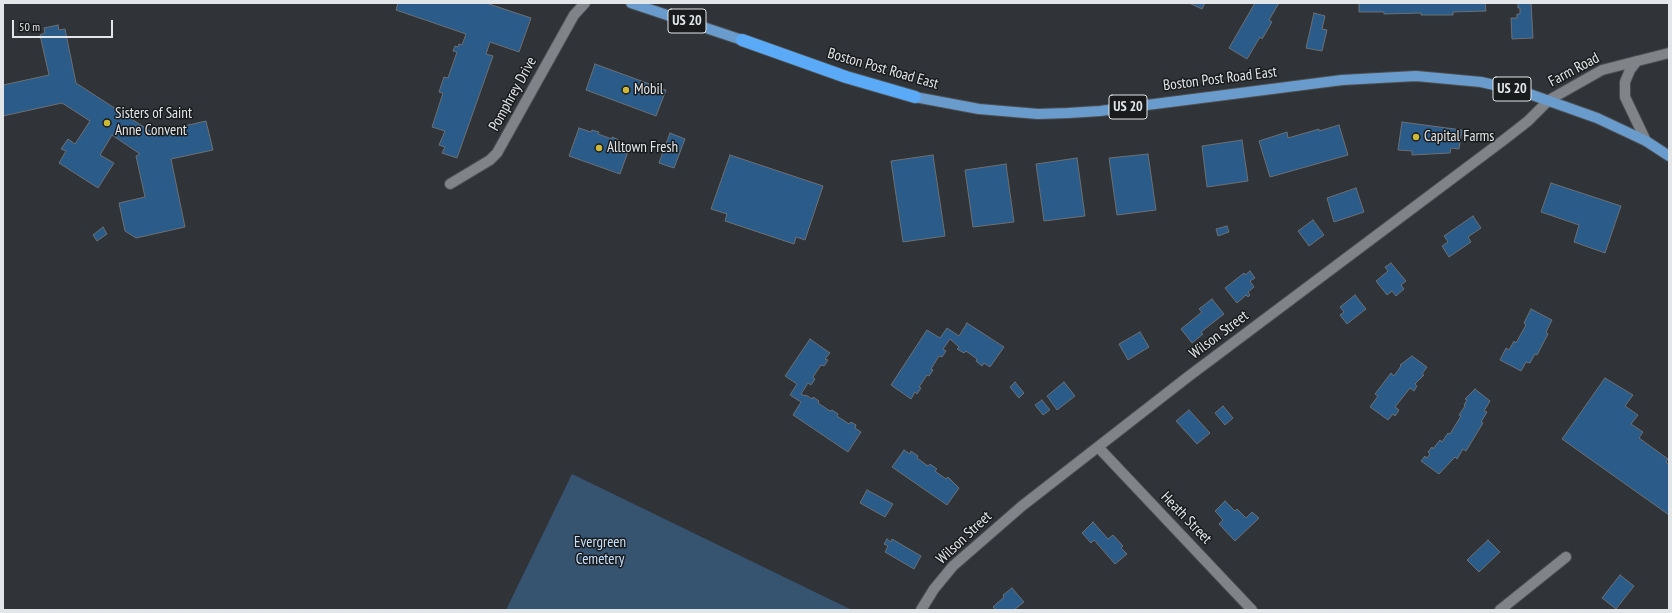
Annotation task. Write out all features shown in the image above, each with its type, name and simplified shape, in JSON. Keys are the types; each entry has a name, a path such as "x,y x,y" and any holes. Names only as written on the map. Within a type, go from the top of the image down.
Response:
{"highway":[{"name":"Boston Post Road East","path":"742,40 860,82 914,98"}],"main road":[{"name":"Boston Post Road East","path":"631,3 742,40"},
{"name":"Boston Post Road East","path":"914,98 979,109 1038,114 1068,113 1100,111 1342,80 1416,76 1481,82 1520,91 1549,100 1597,118 1646,141 1669,156"}],"street":[{"name":"Pomphrey Drive","path":"450,184 490,160 497,153 574,15 585,3"},
{"name":"Farm Road","path":"1549,100 1602,70 1669,53"},
{"path":"1636,61 1625,82 1625,97 1646,141"},
{"name":"Wilson Street","path":"921,610 934,589 953,566 1022,506 1238,340 1505,140 1528,122 1549,100"},
{"name":"Heath Street","path":"1098,447 1252,610"},
{"path":"1500,610 1566,557"}],"green space":[{"name":"Evergreen Cemetery","path":"572,474 852,610 506,610"}],"building":[{"path":"398,3 486,3 531,18 519,52 490,42 486,54 493,56 457,158 442,153 445,147 439,145 445,131 432,127 443,93 439,92 444,77 448,78 457,52 453,51 455,46 458,47 459,44 462,45 466,34 396,10"},
{"path":"1189,3 1205,3 1202,9"},
{"path":"1255,3 1279,3 1269,20 1272,22 1262,39 1260,37 1247,59 1229,48"},
{"path":"1359,3 1485,3 1486,11 1453,12 1453,15 1421,15 1421,13 1384,14 1384,12 1359,12"},
{"path":"1518,3 1531,3 1533,38 1512,39 1511,18 1517,18 1517,14 1520,14"},
{"path":"1314,13 1325,16 1322,29 1327,30 1322,51 1306,48"},
{"path":"58,25 59,30 65,29 76,83 153,133 206,121 213,150 171,159 185,227 136,238 125,231 119,203 145,197 136,156 140,154 112,135 100,155 114,163 98,188 59,163 66,151 61,149 68,139 75,144 90,121 62,103 3,116 3,85 49,75 40,35 45,33 44,28"},
{"path":"595,64 666,90 656,116 586,90"},
{"path":"1402,122 1462,130 1459,149 1451,148 1450,153 1412,155 1412,151 1398,150"},
{"path":"1339,125 1348,155 1270,177 1259,141 1287,132 1288,138"},
{"path":"579,128 591,132 592,130 599,132 598,134 612,139 612,137 619,140 618,142 630,146 620,174 569,156"},
{"path":"670,133 685,139 674,168 659,163"},
{"path":"1242,140 1248,181 1207,187 1202,146"},
{"path":"1148,154 1156,210 1117,215 1109,158"},
{"path":"730,155 823,186 805,240 796,237 794,244 725,221 727,214 711,209"},
{"path":"933,155 945,236 903,242 891,161"},
{"path":"1077,158 1085,216 1044,221 1036,164"},
{"path":"1006,164 1014,222 973,227 965,170"},
{"path":"1551,183 1621,206 1605,253 1574,242 1579,225 1541,212"},
{"path":"1356,188 1364,212 1334,222 1327,198"},
{"path":"1473,216 1481,228 1468,237 1471,242 1449,257 1442,246 1448,242 1444,236"},
{"path":"1313,220 1324,235 1309,246 1298,231"},
{"path":"1227,226 1229,232 1218,236 1216,229"},
{"path":"103,227 107,234 97,241 93,235"},
{"path":"1391,263 1406,281 1401,285 1404,289 1396,296 1392,291 1387,295 1376,281 1388,271 1385,267"},
{"path":"1250,271 1255,278 1250,281 1254,287 1248,292 1250,295 1248,297 1246,295 1237,303 1225,288 1244,273 1245,275"},
{"path":"1355,295 1366,309 1347,324 1340,315 1344,312 1340,307"},
{"path":"1212,299 1224,314 1201,332 1203,334 1192,343 1181,329 1202,312 1199,309"},
{"path":"1531,309 1552,320 1546,332 1548,334 1537,355 1535,354 1530,363 1526,362 1521,371 1500,360 1506,348 1509,350 1514,341 1516,343 1526,325 1524,323"},
{"path":"967,323 1004,347 990,367 984,363 982,366 976,361 977,359 966,351 964,353 957,349 959,347 950,339 943,349 946,351 942,357 939,356 931,369 933,370 929,376 927,375 919,387 921,388 917,394 915,392 911,399 891,385 927,330 940,338 947,328 959,336"},
{"path":"1140,332 1149,347 1128,360 1119,344"},
{"path":"810,339 830,353 825,359 828,360 824,366 821,365 813,377 815,379 811,385 808,383 801,394 812,399 813,397 819,401 818,403 830,411 832,410 838,414 837,416 849,424 851,422 856,425 855,428 861,432 848,452 793,415 801,402 790,395 797,384 785,376"},
{"path":"1412,356 1427,367 1422,374 1424,375 1415,384 1417,386 1414,391 1410,388 1395,407 1399,410 1395,416 1393,414 1388,420 1370,407 1378,396 1375,394 1391,373 1394,376 1401,366 1400,365"},
{"path":"1605,378 1633,395 1625,406 1638,415 1631,424 1643,432 1639,438 1668,459 1666,462 1669,465 1669,515 1562,439"},
{"path":"1015,382 1024,393 1019,398 1010,387"},
{"path":"1064,382 1075,396 1057,410 1047,396"},
{"path":"1475,389 1490,401 1484,411 1487,412 1481,422 1483,423 1466,451 1463,449 1457,459 1455,457 1439,474 1421,461 1425,456 1427,458 1430,454 1428,452 1432,447 1433,449 1440,440 1442,442 1448,433 1450,434 1461,416 1459,415 1467,400 1465,399"},
{"path":"1042,400 1050,410 1043,415 1035,405"},
{"path":"1223,406 1233,418 1225,425 1215,413"},
{"path":"1189,410 1210,433 1197,444 1176,421"},
{"path":"904,450 910,454 911,451 918,456 917,458 928,466 930,464 937,469 935,471 946,479 948,477 959,488 947,505 892,467"},
{"path":"867,490 893,504 885,517 860,503"},
{"path":"1225,501 1235,511 1237,509 1246,518 1252,512 1259,518 1235,541 1219,524 1223,520 1215,511"},
{"path":"1093,522 1108,539 1113,535 1123,546 1121,548 1127,554 1115,564 1094,540 1091,543 1082,533"},
{"path":"887,539 891,542 892,539 921,556 914,569 885,552 888,546 884,544"},
{"path":"1488,540 1500,552 1479,572 1467,560"},
{"path":"1620,575 1634,586 1616,609 1602,598"},
{"path":"1012,588 1024,602 1014,610 996,610 993,607 1004,597 1003,595"}],"place":[{"name":"Mobil","path":"626,90"},
{"name":"Sisters of Saint Anne Convent","path":"107,123"},
{"name":"Capital Farms","path":"1416,137"},
{"name":"Alltown Fresh","path":"599,148"}]}
